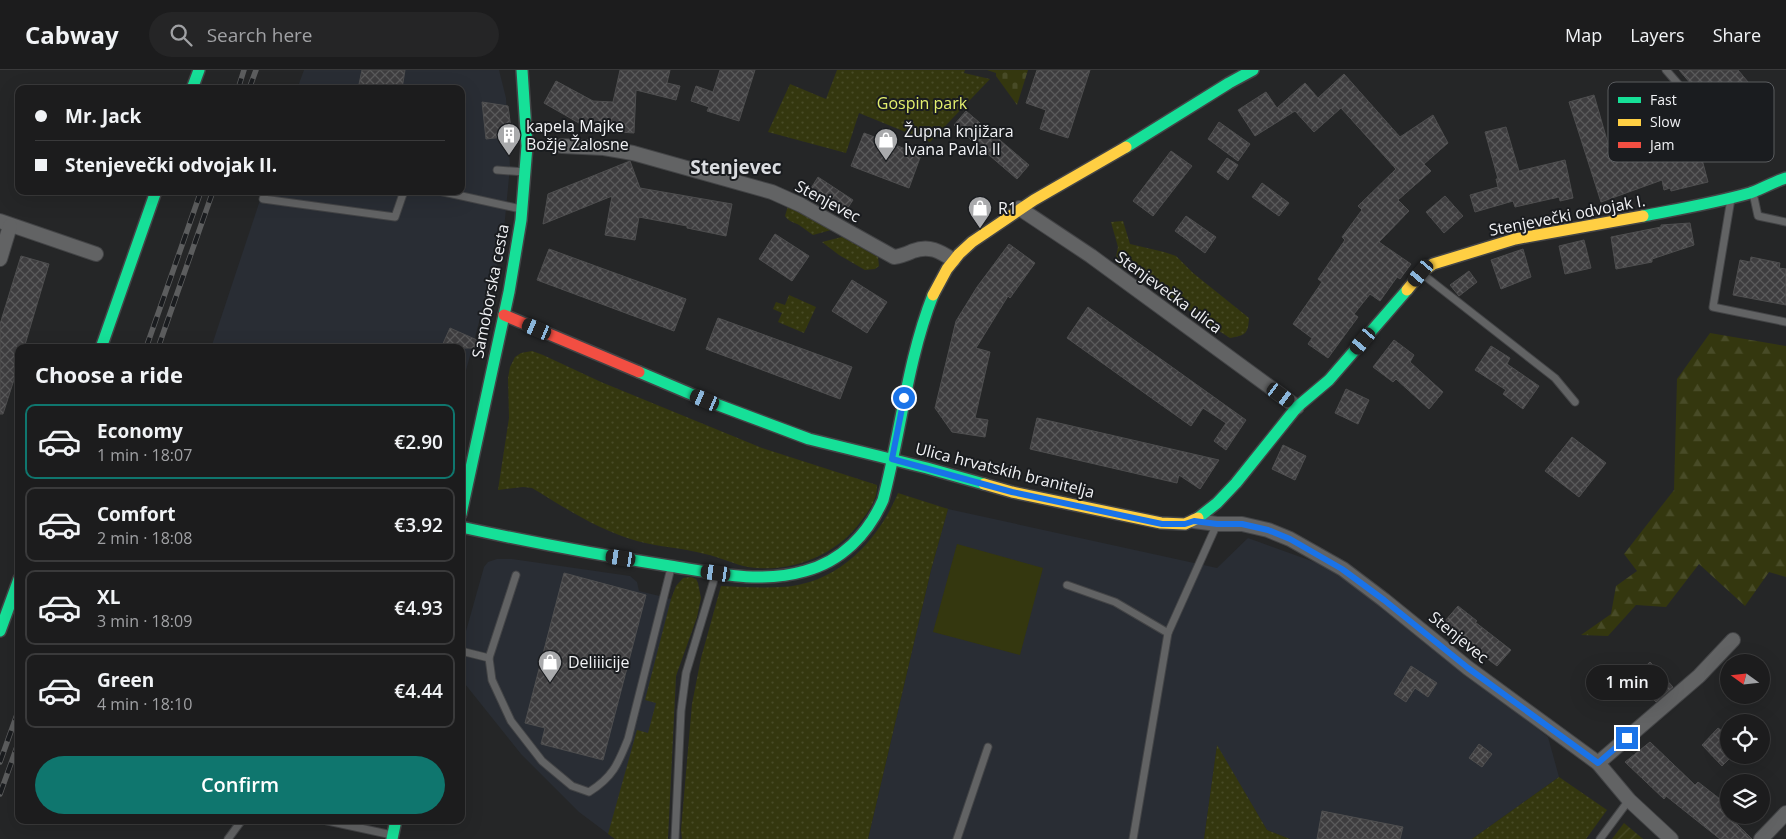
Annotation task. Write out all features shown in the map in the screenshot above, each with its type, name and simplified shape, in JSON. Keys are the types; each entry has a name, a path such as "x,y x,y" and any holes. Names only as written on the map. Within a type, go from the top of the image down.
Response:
{"street":[{"path":"193,85 199,70"},
{"name":"Samoborska cesta","path":"465,495 504,315 522,209 526,172 526,113 522,70"},
{"path":"465,528 571,550 716,573 763,578 787,576 820,566 844,552 860,538 875,517 888,486 908,380 926,313 938,286 954,260 967,245 1019,208 1253,70"},
{"name":"Stenjevec","path":"562,146 604,148 634,153 712,174 772,192 801,205 894,257 927,248 939,251 954,260"},
{"name":"Stenjevečki odvojak I.","path":"1194,521 1217,504 1297,406 1329,380 1421,273 1433,264 1515,239 1679,210 1731,198 1753,192 1772,182 1786,178"},
{"path":"102,344 155,195"},
{"name":"Stenjevečka ulica","path":"1019,208 1091,256 1297,406"},
{"path":"0,259 5,224 96,254"},
{"name":"Ulica hrvatskih branitelja","path":"504,315 696,396 809,439 892,459 1012,492 1126,517 1175,524 1185,524 1194,521"},
{"name":"Stenjevec","path":"1194,521 1217,524 1242,524 1268,530 1290,539 1342,569 1384,600 1468,668 1598,763 1628,800 1671,839"},
{"path":"0,631 15,589"},
{"path":"1598,763 1699,676 1733,640"},
{"path":"1761,839 1786,813"},
{"path":"392,837 395,824"}],"lane":[{"path":"1666,70 1676,82"},
{"path":"497,170 526,172"},
{"path":"1753,192 1758,216 1786,222"},
{"path":"264,195 263,199 395,217 403,195"},
{"path":"457,195 522,209"},
{"path":"1731,198 1713,307 1786,322"},
{"path":"1421,273 1555,378 1575,402"},
{"path":"1134,839 1168,633 1217,524"},
{"path":"516,575 489,658 492,680 511,721 542,761 572,786 589,792 605,782 619,761 628,739 672,566"},
{"path":"675,839 681,711 686,673 716,573"},
{"path":"1067,585 1114,602 1168,633"},
{"path":"465,653 489,658"},
{"path":"957,839 988,747"},
{"path":"1600,839 1628,800"},
{"path":"228,839 239,824"},
{"path":"339,824 392,837"}],"shaded area":[{"path":"304,70 499,70 506,98 510,167 502,250 482,311 465,374 465,344 212,344 262,195 465,195 465,85 298,85"},
{"path":"948,509 1217,568 1248,538 1331,568 1548,737 1559,777 1472,839 1290,839 1267,830 1217,746 1204,839 868,839 931,570"},
{"path":"497,559 512,559 630,576 637,582 639,591 680,601 668,839 615,839 579,812 521,754 465,684 465,635 484,567 488,562"}],"green space":[{"name":"Gospin park","path":"837,70 965,70 964,73 990,79 930,142 859,113 846,153 768,132 790,84 826,99"},
{"path":"987,70 1028,70 1017,105 996,76 996,73"},
{"path":"788,206 831,230 813,235 785,216"},
{"path":"1123,221 1130,244 1176,256 1193,273 1249,318 1247,331 1239,336 1230,338 1146,281 1117,264 1118,247 1111,222"},
{"path":"842,237 878,257 879,266 875,269 865,270 839,255 822,242"},
{"path":"789,295 816,307 804,333 778,322 782,313 773,309 776,302 785,305"},
{"path":"1710,333 1786,346 1786,577 1769,572 1745,606 1699,564 1666,607 1636,605 1608,636 1581,635 1611,614 1616,586 1637,571 1624,554 1674,490 1677,379"},
{"path":"532,351 601,382 762,448 877,485 875,498 865,516 853,531 831,549 805,562 791,566 762,568 748,567 711,555 637,541 609,531 583,518 532,488 523,487 498,490 509,418 508,378 510,367 515,357 521,353"},
{"path":"898,493 948,509 931,570 868,839 682,839 681,830 692,704 701,658 721,586 782,587 802,584 821,578 838,569 854,557 867,543 890,511"},
{"path":"957,544 1043,568 1020,655 933,632"},
{"path":"691,577 696,579 698,583 701,598 697,617 676,676 668,839 615,839 608,834 637,730 648,733 656,703 645,700 671,599 676,586 683,578"},
{"path":"1217,745 1267,830 1290,839 1204,839"},
{"path":"1559,777 1607,810 1586,839 1472,839"},
{"path":"1624,823 1643,839 1612,839"}],"building":[{"path":"362,70 405,70 403,85 359,85"},
{"path":"620,70 670,70 667,83 680,86 676,100 636,90 634,133 591,130 544,103 556,81 593,101 613,102"},
{"path":"720,70 755,70 739,121 707,111 709,107 691,101 696,86 713,92"},
{"path":"1037,70 1090,70 1068,138 1040,129 1046,110 1026,103"},
{"path":"1679,70 1738,70 1748,82 1689,82"},
{"path":"1344,74 1400,137 1433,115 1448,143 1424,164 1431,171 1398,200 1409,211 1379,242 1411,264 1400,279 1397,277 1380,301 1370,294 1354,314 1358,317 1328,358 1308,344 1312,338 1293,324 1322,282 1318,279 1345,240 1342,237 1362,210 1358,206 1396,169 1341,108 1314,132 1295,111 1255,136 1238,110 1266,92 1277,108 1305,83 1318,98"},
{"path":"1594,95 1608,144 1608,162 1703,162 1708,182 1671,191 1670,188 1664,190 1662,180 1601,202 1569,102"},
{"path":"482,102 508,106 512,136 486,139"},
{"path":"966,111 1029,165 1017,179 954,125"},
{"path":"1219,122 1250,144 1238,161 1208,139"},
{"path":"1506,127 1519,171 1565,160 1573,198 1560,201 1559,197 1515,207 1513,201 1475,212 1470,195 1498,187 1496,179 1498,179 1485,132"},
{"name":"Župna knjižara Ivana Pavla II","path":"864,133 921,155 909,188 851,166"},
{"path":"1171,151 1192,166 1153,216 1133,201"},
{"path":"1227,158 1238,165 1228,180 1217,172"},
{"path":"630,161 640,188 732,204 726,236 639,217 635,240 605,235 612,196 543,224 548,194"},
{"path":"818,177 853,200 843,215 808,193"},
{"path":"1262,183 1289,203 1279,216 1252,197"},
{"path":"1445,196 1463,216 1444,233 1426,212"},
{"path":"1186,216 1216,237 1205,253 1175,231"},
{"path":"1690,223 1694,245 1652,259 1652,262 1616,269 1611,237 1661,227 1661,225"},
{"path":"775,234 809,256 792,281 759,259"},
{"path":"1584,240 1591,268 1565,274 1559,246"},
{"path":"1009,244 1035,263 1010,298 1008,296 976,348 990,352 975,418 988,420 985,437 952,432 935,408 956,321 977,287"},
{"path":"549,249 686,299 674,331 537,280"},
{"path":"1523,249 1531,277 1501,289 1491,260"},
{"path":"21,256 49,264 25,344 15,344 15,376 3,414 0,414 0,324"},
{"path":"1751,257 1780,263 1779,268 1786,269 1786,305 1733,295 1740,260 1750,262"},
{"path":"1469,271 1477,282 1459,296 1450,285"},
{"path":"852,280 887,302 867,333 832,311"},
{"path":"1088,307 1246,420 1226,450 1214,441 1226,423 1203,408 1191,426 1067,338"},
{"path":"718,318 852,367 840,399 706,349"},
{"path":"450,328 486,344 485,348 465,348 465,344 443,344"},
{"path":"1394,340 1414,355 1410,362 1443,392 1429,409 1396,379 1393,382 1373,367"},
{"path":"1491,346 1510,358 1507,364 1539,386 1523,409 1503,394 1506,390 1475,370"},
{"path":"1346,389 1369,400 1358,424 1335,413"},
{"path":"1037,418 1219,460 1200,489 1179,475 1177,483 1030,449"},
{"path":"1572,437 1606,463 1579,497 1545,471"},
{"path":"1283,445 1306,456 1295,480 1272,469"},
{"path":"564,573 646,595 603,760 541,744 545,728 525,723"},
{"path":"1458,606 1511,650 1497,666 1478,652 1480,650 1445,621"},
{"path":"1650,662 1673,687 1656,702 1633,678"},
{"path":"1411,666 1437,683 1428,697 1415,688 1406,702 1394,694"},
{"path":"1718,728 1720,729 1720,764 1702,745"},
{"path":"1650,742 1695,785 1698,782 1720,799 1720,824 1737,824 1752,839 1720,839 1666,796 1664,799 1625,762"},
{"path":"1479,744 1492,754 1482,767 1469,758"},
{"path":"1322,811 1403,827 1400,839 1317,839"}],"railway":[{"path":"239,85 244,70"},
{"path":"250,85 256,70"},
{"path":"147,344 200,195"},
{"path":"159,344 212,195"},
{"path":"0,762 15,720"},
{"path":"0,794 15,752"}],"traffic: fast":[{"path":"193,85 199,70"},
{"path":"465,496 509,292 521,220 527,146 522,70"},
{"path":"1126,147 1253,70"},
{"path":"1643,216 1737,197 1786,178"},
{"path":"102,344 155,195"},
{"path":"1198,518 1217,503 1236,483 1297,407 1329,380 1407,290"},
{"path":"465,528 591,553 737,576 771,577 788,575 805,571 831,560 842,553 861,535 870,524 883,500 910,371 933,295"},
{"path":"639,372 705,400 809,439 984,484"},
{"path":"0,631 15,590"},
{"path":"392,839 395,824"}],"traffic: slow":[{"path":"933,295 947,269 972,242 1034,200 1126,147"},
{"path":"1407,290 1421,273 1433,264 1515,239 1643,216"},
{"path":"984,484 1012,492 1161,523 1185,524 1198,518"}],"traffic: jam":[{"path":"504,315 639,372"}],"place":[{"name":"kapela Majke Božje Žalosne","path":"509,156"},
{"name":"Župna knjižara Ivana Pavla II","path":"886,161"},
{"name":"R1","path":"980,229"},
{"name":"Deliiicije","path":"550,683"}],"district":[{"name":"Stenjevec","path":"736,167"}],"route":[{"path":"904,398 892,459 1012,492 1162,524 1185,524 1194,521 1217,524 1242,524 1268,530 1290,539 1342,569 1384,600 1468,668 1598,763 1627,738"}]}
